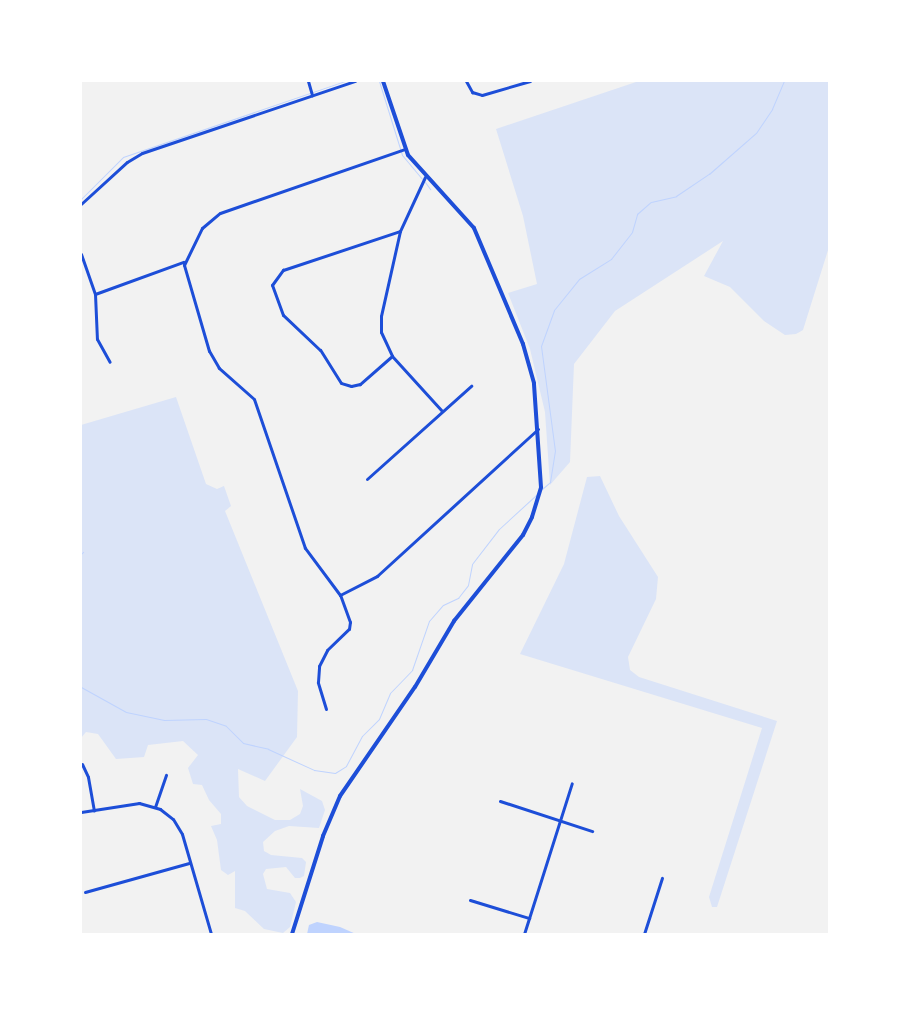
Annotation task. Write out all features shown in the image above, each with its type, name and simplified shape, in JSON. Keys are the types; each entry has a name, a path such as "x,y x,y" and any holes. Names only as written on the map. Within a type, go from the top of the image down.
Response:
{"street":[{"path":"308,81 312,95"},
{"path":"81,204 127,162 142,153 355,81"},
{"path":"292,933 323,836 347,784 416,687 454,622 522,535 539,497 541,483 538,429 528,358 481,240 463,214 425,177 405,149 383,81"},
{"path":"466,81 474,94 494,93 530,81"},
{"path":"95,294 178,266 184,260 202,228 220,212 405,149"},
{"path":"425,177 408,208 400,231 380,324 384,343 392,356 442,411"},
{"path":"392,356 360,384 341,383 320,350 283,315 272,285 276,276 283,270 400,231"},
{"path":"81,254 95,294 97,339 110,362"},
{"path":"184,260 184,277 212,358 254,399 305,548 340,595 350,625 328,650 319,666 318,682 326,709"},
{"path":"367,480 471,386"},
{"path":"340,595 377,576 538,429"},
{"path":"82,764 88,777 94,810"},
{"path":"155,807 166,775"},
{"path":"524,934 572,783"},
{"path":"500,801 592,831"},
{"path":"81,812 130,804 155,807 179,827 211,934"},
{"path":"85,892 189,862"},
{"path":"644,934 662,878"},
{"path":"470,900 529,918"}],"shaded area":[{"path":"639,81 829,81 829,247 803,330 796,334 785,335 764,321 730,287 704,276 723,241 615,311 574,364 570,462 550,485 545,412 530,349 508,293 537,284 523,216 496,129"},
{"path":"176,397 206,484 217,489 224,486 231,506 225,511 298,691 297,737 265,781 238,769 239,797 247,806 275,820 290,820 300,814 303,806 300,789 322,801 325,810 319,828 289,826 275,831 263,842 264,851 271,855 302,858 306,862 304,876 300,878 295,878 286,867 266,869 263,874 267,889 290,893 296,902 290,927 283,933 264,929 245,911 235,908 235,871 228,875 221,870 217,840 211,826 221,824 221,814 209,800 202,785 193,784 188,768 198,755 183,741 148,745 144,757 116,759 98,734 86,732 81,738 81,425"},
{"path":"600,476 619,516 658,577 656,599 628,657 630,670 639,677 777,721 717,907 712,907 709,897 762,728 520,654 564,564 587,477"}],"water":[{"path":"317,922 340,927 356,934 307,934 309,925"}],"waterway":[{"path":"81,199 123,157 345,81"},
{"path":"379,81 402,155 422,179"},
{"path":"542,489 550,482 555,451 541,346 554,310 579,279 611,259 632,232 637,214 651,202 676,196 709,174 756,133 772,109 784,81"},
{"path":"425,182 430,189"},
{"path":"81,687 126,712 164,720 206,719 226,726 243,743 268,749 314,770 335,773 346,766 362,736 379,719 390,693 412,670 429,621 443,605 458,598 468,585 472,564 499,529 537,494"}]}
